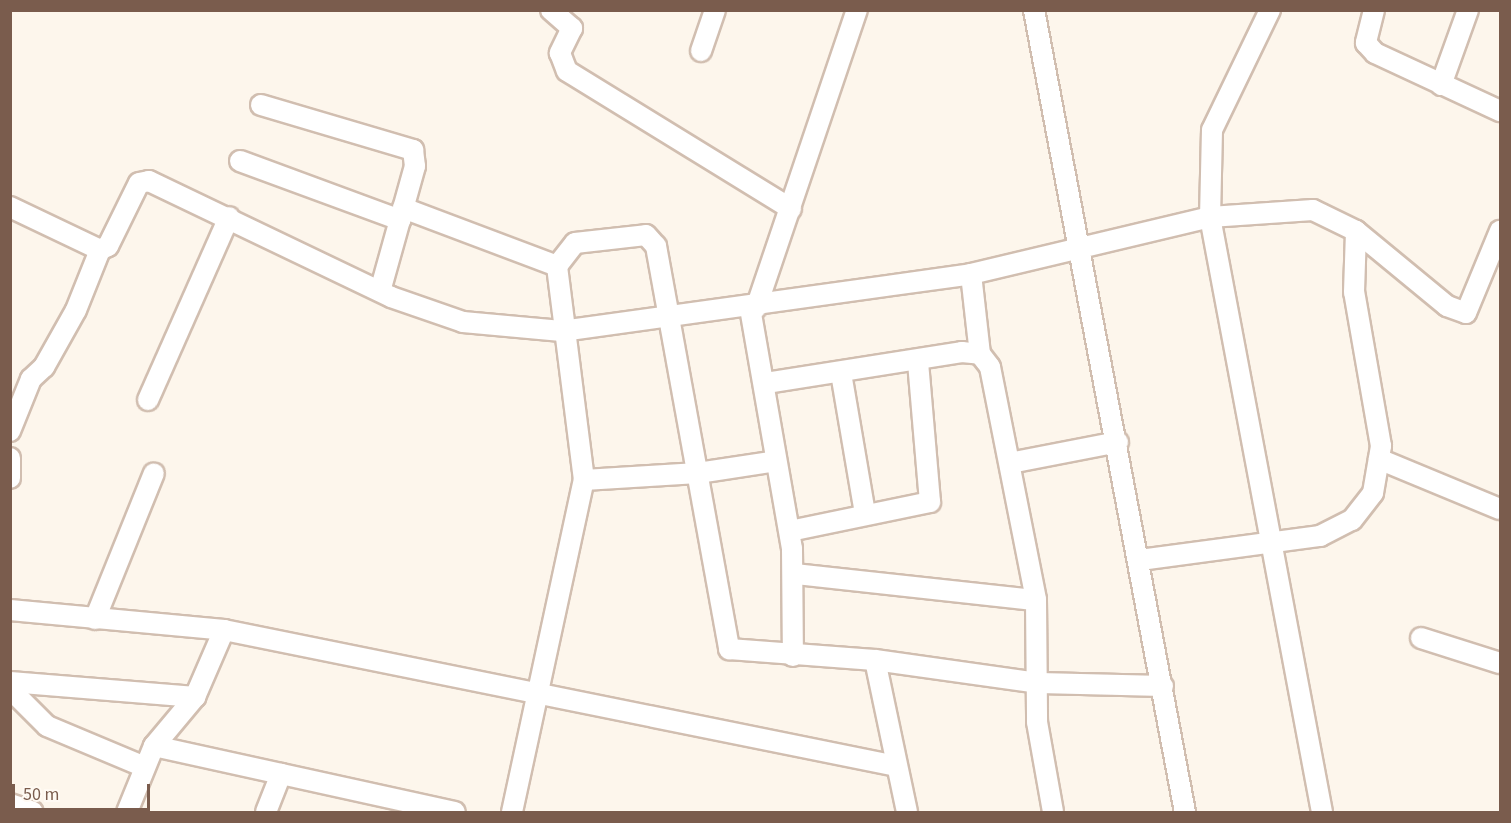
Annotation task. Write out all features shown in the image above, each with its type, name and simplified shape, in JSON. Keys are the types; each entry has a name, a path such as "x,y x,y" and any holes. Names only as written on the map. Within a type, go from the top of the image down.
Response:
{"street":[{"path":"551,10 577,19 560,53 567,72 791,209"},
{"path":"701,51 716,10"},
{"path":"793,656 795,574 753,308 791,209 857,10"},
{"path":"1034,10 1082,246 1185,813"},
{"path":"1270,10 1212,130 1210,217 1322,813"},
{"path":"1374,10 1369,48 1441,85 1500,111"},
{"path":"1441,85 1468,10"},
{"path":"261,105 413,150 402,214 380,291"},
{"path":"240,161 557,266"},
{"path":"10,431 31,379 44,367 76,310 100,250 108,246 139,183 176,191 380,291 463,322 562,331 753,308 971,274 1210,217 1323,210 1356,231 1447,306 1466,313 1500,231"},
{"path":"10,207 100,250"},
{"path":"148,400 229,217"},
{"path":"1140,560 1273,545 1320,536 1352,520 1373,493 1379,459 1354,292 1356,231"},
{"path":"512,813 584,480 562,331 557,266 575,243 652,238 698,473 729,649 793,656 876,660 1039,683 1163,687"},
{"path":"971,274 980,354 990,367 1036,600 1039,683 1037,722 1053,813"},
{"path":"766,383 918,362 962,352 980,354"},
{"path":"790,531 930,502 918,362"},
{"path":"841,373 865,514"},
{"path":"1010,463 1118,442"},
{"path":"10,458 10,478"},
{"path":"1379,459 1500,509"},
{"path":"584,480 698,473 776,460"},
{"path":"95,619 154,472"},
{"path":"795,574 1036,600"},
{"path":"10,610 224,630 538,697 896,766"},
{"path":"127,813 154,746 195,697 224,630"},
{"path":"1421,639 1500,663"},
{"path":"876,660 907,813"},
{"path":"10,682 195,697"},
{"path":"10,689 47,726 145,767"},
{"path":"154,746 281,774 410,808 454,813"},
{"path":"266,813 281,774"},
{"path":"10,804 33,813"}]}
